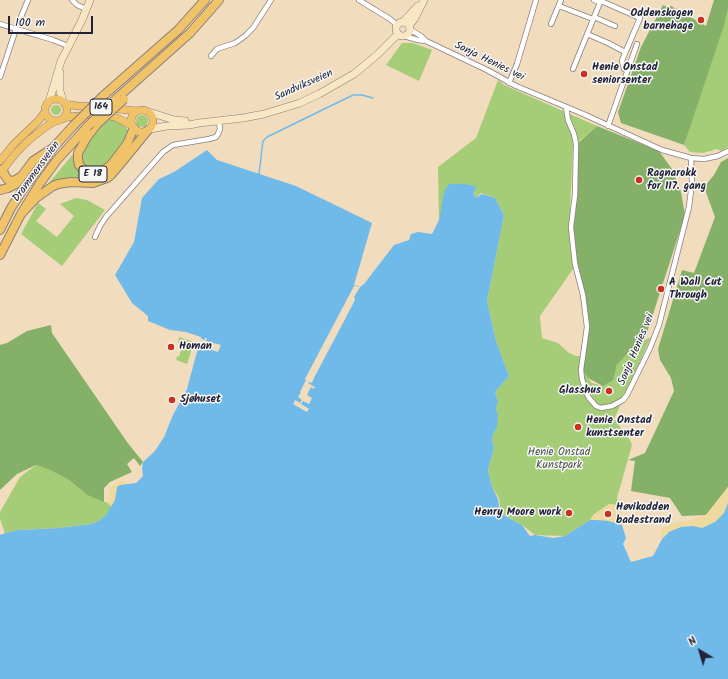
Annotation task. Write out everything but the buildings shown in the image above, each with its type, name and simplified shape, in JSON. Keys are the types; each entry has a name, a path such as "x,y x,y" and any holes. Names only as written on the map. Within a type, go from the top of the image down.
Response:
{"highway":[{"name":"Drammensveien","path":"0,230 11,208 24,188 54,148 73,126 103,96 178,30 205,0"},
{"name":"E 18","path":"133,127 127,144 104,171 90,174 80,165 78,153 87,137 97,124 121,99 129,88 190,33 219,0"},
{"name":"Drammensveien","path":"0,255 36,188 57,160 87,127 121,99"},
{"name":"E 18","path":"21,214 36,198 52,186 71,182 93,183 107,178 149,130"},
{"path":"0,190 12,186 18,181 34,161 54,148"},
{"path":"1,168 8,180 14,181 20,177"}],"main road":[{"path":"56,121 49,118 46,112 46,107 49,102 61,61 82,20 90,0"},
{"name":"Sandviksveien","path":"149,130 167,126 189,125 264,114 294,105 319,94 365,66 401,35 408,33 405,26 424,0"},
{"path":"401,35 396,30 405,26"},
{"path":"60,67 60,91 67,112 64,118"},
{"name":"164","path":"49,102 56,100 78,106 137,111 143,110 149,112"},
{"path":"133,127 131,122 132,116 137,111"},
{"path":"1,168 14,144 46,112"},
{"path":"149,112 153,119 153,124 149,130"},
{"name":"Sandviksveien","path":"149,112 174,120 199,123"},
{"name":"164","path":"1,168 28,140 44,128 64,118 97,114 118,118 140,132 149,130"}],"street":[{"path":"0,77 16,29 28,0"},
{"path":"72,0 77,5 86,9"},
{"path":"211,56 216,49 235,43 245,36 253,28 271,0"},
{"name":"Sonja Henies vei","path":"359,0 390,19 405,26 426,41"},
{"path":"509,83 517,64 536,0"},
{"path":"551,24 561,0"},
{"path":"594,0 601,1 640,18 622,61 624,69 628,70"},
{"path":"573,69 601,1"},
{"path":"559,6 615,26"},
{"path":"0,24 63,43 68,46"},
{"path":"587,34 625,52"},
{"name":"Sonja Henies vei","path":"401,35 426,41 488,70 509,83 566,107 662,150 691,158 692,182 689,207 659,325 627,395 623,400 612,406 601,408 596,406 589,398 582,379 581,370 587,327 583,295 575,264 571,227 575,194 576,144 568,120 566,107"},
{"path":"608,126 637,44"},
{"path":"95,237 106,217 163,152 173,145 209,140 216,137 220,129 219,121"},
{"path":"691,158 706,159 728,151"}],"green space":[{"path":"714,0 728,0 728,8 724,25 684,145 621,123 618,112 641,47 663,5 668,7 671,6 706,26"},
{"path":"728,0 728,147 721,151 716,149 702,153 690,152 684,145"},
{"path":"402,43 413,43 432,50 419,81 386,65"},
{"name":"Henie Onstad Kunstpark","path":"498,80 504,85 597,126 573,146 569,232 573,269 540,316 542,338 558,343 569,353 576,356 587,356 585,370 587,377 592,383 599,385 606,384 612,379 620,358 633,346 651,337 614,419 630,440 632,445 617,498 622,525 607,521 590,520 565,536 535,535 522,525 501,513 499,498 492,487 488,470 494,448 492,440 493,434 497,427 496,410 498,401 495,392 509,376 496,341 487,301 504,215 495,198 481,193 474,199 475,191 440,216 439,221 438,167 476,138"},
{"path":"54,105 58,105 60,106 60,114 54,115 51,112 51,108"},
{"path":"140,115 144,115 148,121 144,127 140,127 136,123 136,119"},
{"path":"107,119 117,121 124,125 128,130 128,136 110,162 99,170 87,169 83,166 81,154 96,129"},
{"path":"597,126 659,151 672,169 681,192 685,215 645,339 632,348 617,365 613,380 603,386 588,378 583,370 589,327 584,292 572,235 578,143"},
{"path":"73,154 74,163 79,171 90,177 89,180 65,178 48,184"},
{"path":"728,158 728,487 706,515 682,516 670,498 631,491 635,461 628,460 645,453 674,391 671,378 660,360 658,349 682,270 694,273 715,217 704,187 714,175 721,162"},
{"path":"76,198 87,200 105,210 62,266 21,234 38,203 46,209 36,221 57,237 74,216 60,204"},
{"path":"51,325 52,333 127,442 143,462 140,466 134,458 127,464 132,472 110,482 104,488 104,502 87,495 69,480 50,470 36,465 17,474 0,490 0,345 7,343 27,331"},
{"path":"179,337 194,342 187,364 176,360 177,356 179,357 182,346 178,343"},
{"path":"36,465 50,470 69,480 87,495 108,503 112,507 106,515 92,524 59,528 19,530 5,533 0,519 0,512 20,477"}],"sand":[{"path":"122,479 128,484 120,485 112,507 108,503 109,489"},
{"path":"728,487 728,503 724,513 715,522 702,528 693,526 669,532 662,539 660,530 673,523 706,515"},
{"name":"Høvikodden badestrand","path":"609,504 614,504 619,507 622,525 608,521 590,520 594,514"}],"water":[{"path":"207,150 217,160 296,186 372,223 354,285 360,287 364,284 394,245 409,240 411,234 418,232 432,234 440,216 444,192 449,184 476,186 474,193 475,198 482,194 495,198 504,215 487,301 496,341 509,376 495,392 498,401 496,410 498,414 497,428 493,434 492,440 494,448 488,470 492,487 498,499 500,513 522,525 530,536 535,535 553,538 565,536 590,520 608,521 622,525 626,538 623,544 631,562 653,556 662,539 669,532 681,527 693,526 702,528 715,522 724,513 728,503 728,679 0,679 0,535 19,530 59,528 92,524 100,520 106,515 115,500 117,487 120,485 136,483 143,476 143,462 155,451 164,437 173,415 187,389 201,337 186,332 170,330 148,321 148,316 132,303 115,275 134,242 142,198 159,179 174,172"}],"pier":[{"path":"354,286 360,287 354,297 355,300 312,383 308,383 315,387 314,389 311,387 307,395 312,398 309,404 303,401 301,404 309,409 307,412 293,404 295,400 300,403 302,400 298,397 306,380 305,379"},
{"path":"200,338 205,340 205,338 207,338 206,341 221,345 218,352 212,350 212,346 199,343"}],"waterway":[{"path":"259,174 263,141 267,137 353,95 362,95 373,98"}],"place":[{"name":"Oddenskogen barnehage","path":"701,20"},
{"name":"Henie Onstad seniorsenter","path":"584,74"},
{"name":"Ragnarokk for 117. gang","path":"639,180"},
{"name":"A Wall Cut Through","path":"661,289"},
{"name":"Homan","path":"171,347"},
{"name":"Glasshus","path":"609,391"},
{"name":"Sjøhuset","path":"172,400"},
{"name":"Henie Onstad kunstsenter","path":"578,427"},
{"name":"Henry Moore work","path":"569,513"},
{"name":"Høvikodden badestrand","path":"608,514"}]}
